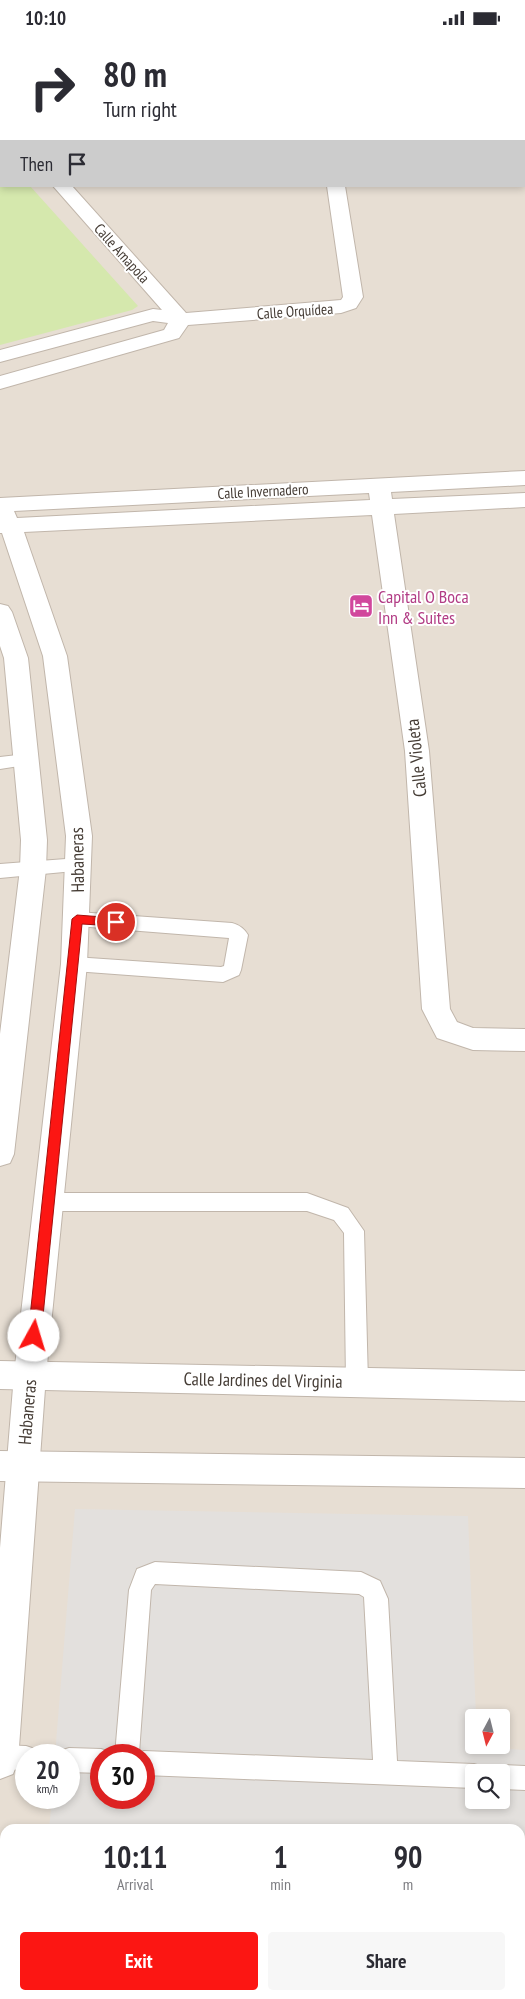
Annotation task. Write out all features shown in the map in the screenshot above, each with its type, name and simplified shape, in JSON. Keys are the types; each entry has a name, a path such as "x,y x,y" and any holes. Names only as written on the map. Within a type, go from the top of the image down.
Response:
{"street":[{"name":"Calle Amapola","path":"63,187 181,319"},
{"name":"Calle Orquídea","path":"0,355 152,315 181,319 341,307 353,297 336,187"},
{"path":"0,383 172,334 181,319"},
{"name":"Calle Invernadero","path":"3,516 381,496 525,478"},
{"name":"Calle Invernadero","path":"381,496 525,500"},
{"name":"Calle Violeta","path":"381,496 417,751 436,1009 447,1030 474,1039 525,1040"},
{"name":"Habaneras","path":"0,1761 11,1466 30,1375 74,964 79,865 79,836 54,656 3,516"},
{"path":"0,612 16,658 34,840 33,869 4,1092 0,1154"},
{"name":"Calle Jardines del Virginia","path":"0,1375 525,1386"},
{"path":"11,1466 525,1473"}],"lane":[{"path":"0,763 26,760"},
{"path":"0,871 79,865"},
{"path":"74,964 223,975 232,970 239,935 232,930 77,919"},
{"path":"48,1202 308,1202 341,1214 354,1231 357,1382"},
{"path":"129,1744 140,1590 145,1577 155,1573 361,1583 372,1589 377,1599 386,1773"},
{"path":"0,1757 15,1758"},
{"path":"155,1763 465,1776"},
{"path":"510,1777 525,1778"}],"shaded area":[{"path":"0,187 525,187 525,1824 0,1824"},
{"path":"75,1509 468,1516 476,1709 465,1709 465,1754 510,1754 510,1749 525,1750 525,1824 49,1824 51,1809 80,1809 80,1744 56,1744"}],"green space":[{"path":"0,187 31,187 138,306 132,310 0,345"}],"place":[{"name":"Capital O Boca Inn & Suites","path":"361,606"}],"route":[{"path":"34,1336 74,964 77,919 116,922"}]}
